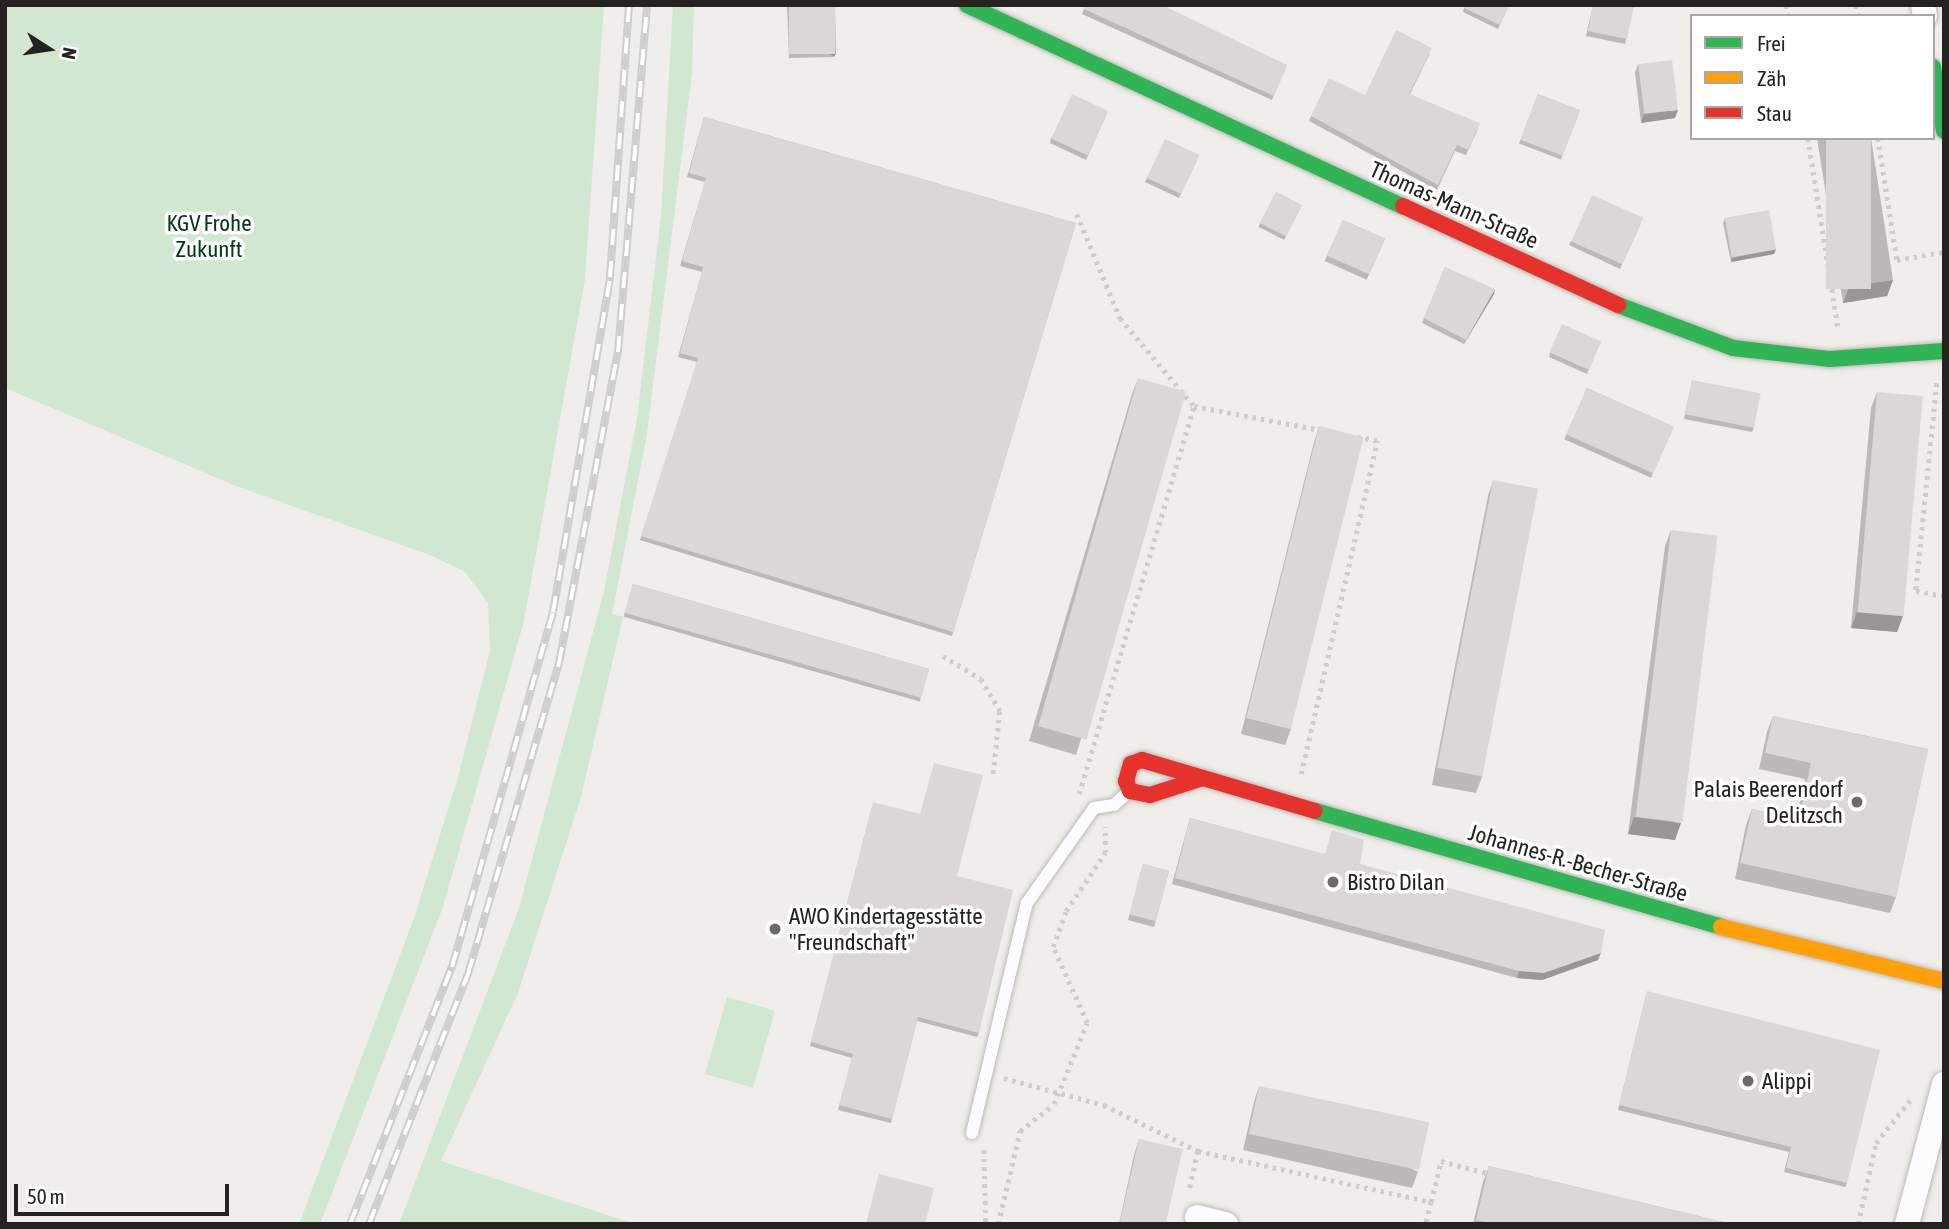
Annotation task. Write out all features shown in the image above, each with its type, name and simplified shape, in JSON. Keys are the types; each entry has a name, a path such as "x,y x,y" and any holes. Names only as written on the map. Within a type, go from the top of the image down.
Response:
{"street":[{"name":"Thomas-Mann-Straße","path":"968,5 1658,323 1732,348 1843,358 1942,351"},
{"path":"1935,79 1944,131"},
{"name":"Johannes-R.-Becher-Straße","path":"1130,790 1126,772 1142,760 1658,911 1944,981"},
{"path":"1130,790 1150,795 1203,778"},
{"path":"1907,1224 1944,1084"},
{"path":"1192,1208 1226,1224"}],"lane":[{"path":"972,1133 1027,903 1094,808 1114,805 1130,790"}],"path":[{"path":"1808,140 1843,358"},
{"path":"1878,140 1897,260 1944,252"},
{"path":"1077,215 1120,318 1194,406 1325,431"},
{"path":"1942,351 1916,592 1944,596"},
{"path":"1077,800 1194,406"},
{"path":"1294,804 1377,441 1351,436"},
{"path":"943,656 981,679 1000,711 993,778"},
{"path":"998,1224 1020,1131 1061,1093 1087,1023 1053,947 1066,911 1105,853 1108,832 1094,808"},
{"path":"986,1073 1104,1105 1198,1151 1431,1202"},
{"path":"1858,1224 1876,1143 1919,1089"},
{"path":"972,1133 984,1147 986,1224"},
{"path":"1192,1208 1198,1151"},
{"path":"1426,1224 1441,1161 1494,1175"}],"green space":[{"name":"KGV Frohe Zukunft","path":"5,5 604,5 585,279 524,621 443,907 320,1224 299,1224 414,918 458,777 490,651 488,603 465,572 430,555 236,486 5,388"},
{"path":"673,5 694,5 692,73 646,440 612,614 623,617 581,797 518,993 441,1161 635,1224 399,1224 519,908 604,591 637,418 661,215"},
{"path":"727,997 775,1011 753,1088 705,1074"}],"building":[{"path":"789,5 835,5 835,54 789,54"},
{"path":"1086,5 1162,5 1287,65 1274,96 1084,9"},
{"path":"1465,5 1509,5 1500,25 1464,8"},
{"path":"1593,5 1634,5 1627,39 1588,31"},
{"path":"1396,30 1432,48 1409,94 1480,123 1468,150 1457,145 1438,185 1311,116 1329,78 1365,95"},
{"path":"1672,60 1678,110 1644,114 1638,64"},
{"path":"1072,94 1108,111 1088,155 1051,138"},
{"path":"1538,94 1580,110 1562,156 1520,140"},
{"path":"704,117 1076,223 953,632 641,536 698,358 680,353 703,267 682,261 706,178 689,173"},
{"path":"1165,139 1199,155 1181,194 1147,178"},
{"path":"1826,140 1871,140 1871,289 1826,289"},
{"path":"1276,192 1302,205 1286,236 1260,223"},
{"path":"1592,195 1643,218 1622,264 1571,242"},
{"path":"1769,210 1776,249 1732,257 1725,218"},
{"path":"1343,220 1385,239 1369,274 1327,256"},
{"path":"1445,267 1495,289 1466,340 1424,318"},
{"path":"1562,324 1601,341 1589,370 1549,352"},
{"path":"1138,378 1186,392 1086,740 1038,726"},
{"path":"1692,380 1761,393 1754,428 1685,414"},
{"path":"1587,388 1674,427 1653,473 1566,435"},
{"path":"1877,392 1923,396 1904,616 1858,612"},
{"path":"1319,426 1364,437 1291,729 1246,718"},
{"path":"1493,480 1538,489 1482,776 1437,768"},
{"path":"1671,530 1718,536 1682,823 1636,817"},
{"path":"633,584 929,669 921,698 625,613"},
{"name":"Palais Beerendorf Delitzsch","path":"1773,716 1928,749 1896,897 1740,863 1752,809 1799,819 1811,763 1765,753"},
{"path":"934,763 983,775 957,876 1013,890 979,1033 918,1017 892,1119 839,1105 853,1054 811,1042 873,802 920,814"},
{"path":"1190,818 1325,854 1332,830 1364,840 1360,864 1605,930 1601,953 1544,973 1519,971 1175,878"},
{"path":"1143,864 1169,871 1156,921 1130,914"},
{"name":"Alippi","path":"1647,991 1880,1050 1847,1183 1786,1168 1791,1147 1619,1105"},
{"path":"1259,1086 1429,1122 1419,1170 1249,1134"},
{"path":"1139,1139 1183,1149 1166,1224 1119,1224"},
{"path":"1489,1166 1732,1224 1492,1224 1476,1220"},
{"path":"879,1174 934,1188 925,1224 866,1223"}],"railway":[{"path":"350,1224 452,967 553,612 610,277 629,5"},
{"path":"369,1224 468,974 559,663 618,352 647,5"}],"traffic: fast":[{"path":"967,5 1403,206"},
{"path":"1935,79 1944,131"},
{"path":"1618,305 1733,348 1830,359 1944,351"},
{"path":"1315,811 1721,927"}],"traffic: slow":[{"path":"1721,927 1944,981"}],"traffic: jam":[{"path":"1403,206 1618,305"},
{"path":"1203,778 1150,795 1130,791 1126,781 1131,764 1142,760 1315,811"}],"place":[{"name":"Palais Beerendorf Delitzsch","path":"1857,802"},
{"name":"Bistro Dilan","path":"1333,882"},
{"name":"AWO Kindertagesstätte \"Freundschaft\"","path":"775,929"},
{"name":"Alippi","path":"1748,1081"}]}
